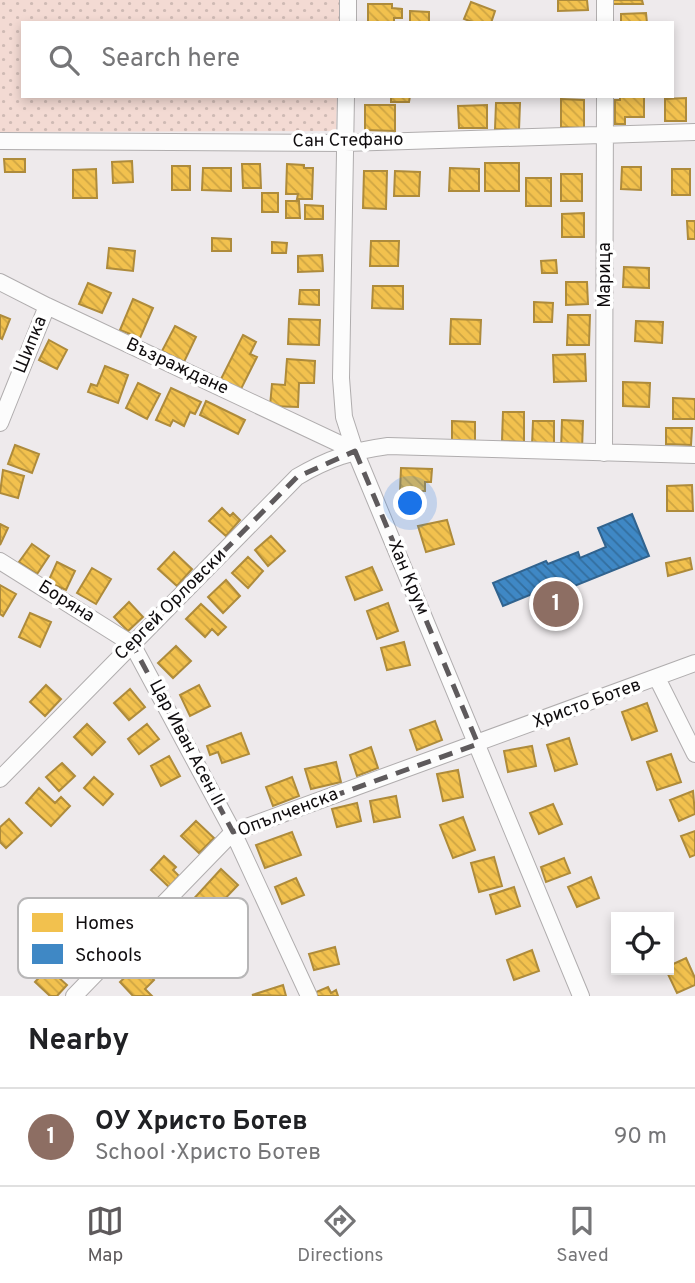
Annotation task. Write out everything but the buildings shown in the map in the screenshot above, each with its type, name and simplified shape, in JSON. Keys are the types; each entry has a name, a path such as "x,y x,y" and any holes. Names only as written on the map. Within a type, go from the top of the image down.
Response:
{"street":[{"path":"348,0 348,21"},
{"path":"605,0 605,21"},
{"name":"Хан Крум","path":"346,98 341,378 344,418 355,451 581,996"},
{"name":"Марица","path":"604,453 605,98"},
{"name":"Сан Стефано","path":"0,141 345,143 695,132"},
{"name":"Възраждане","path":"0,282 355,451"},
{"name":"Шипка","path":"0,423 47,306"},
{"name":"Сергей Орловски","path":"0,779 298,477 324,461 355,451 388,446 695,455"},
{"name":"Боряна","path":"0,561 132,644"},
{"name":"Цар Иван Асен II","path":"132,644 233,832 309,996"},
{"name":"Христо Ботев","path":"478,744 695,663"},
{"path":"657,678 695,754"},
{"name":"Опълченска","path":"169,898 233,832 478,744"},
{"name":"Опълченска","path":"74,996 91,978"}],"highlighted area":[{"path":"355,451 478,744 233,832 132,644 297,477"}],"shaded area":[{"path":"0,0 340,0 339,21 21,21 21,98 337,98 336,131 0,132"}],"place":[{"name":"ОУ Христо Ботев","path":"556,604"}]}
